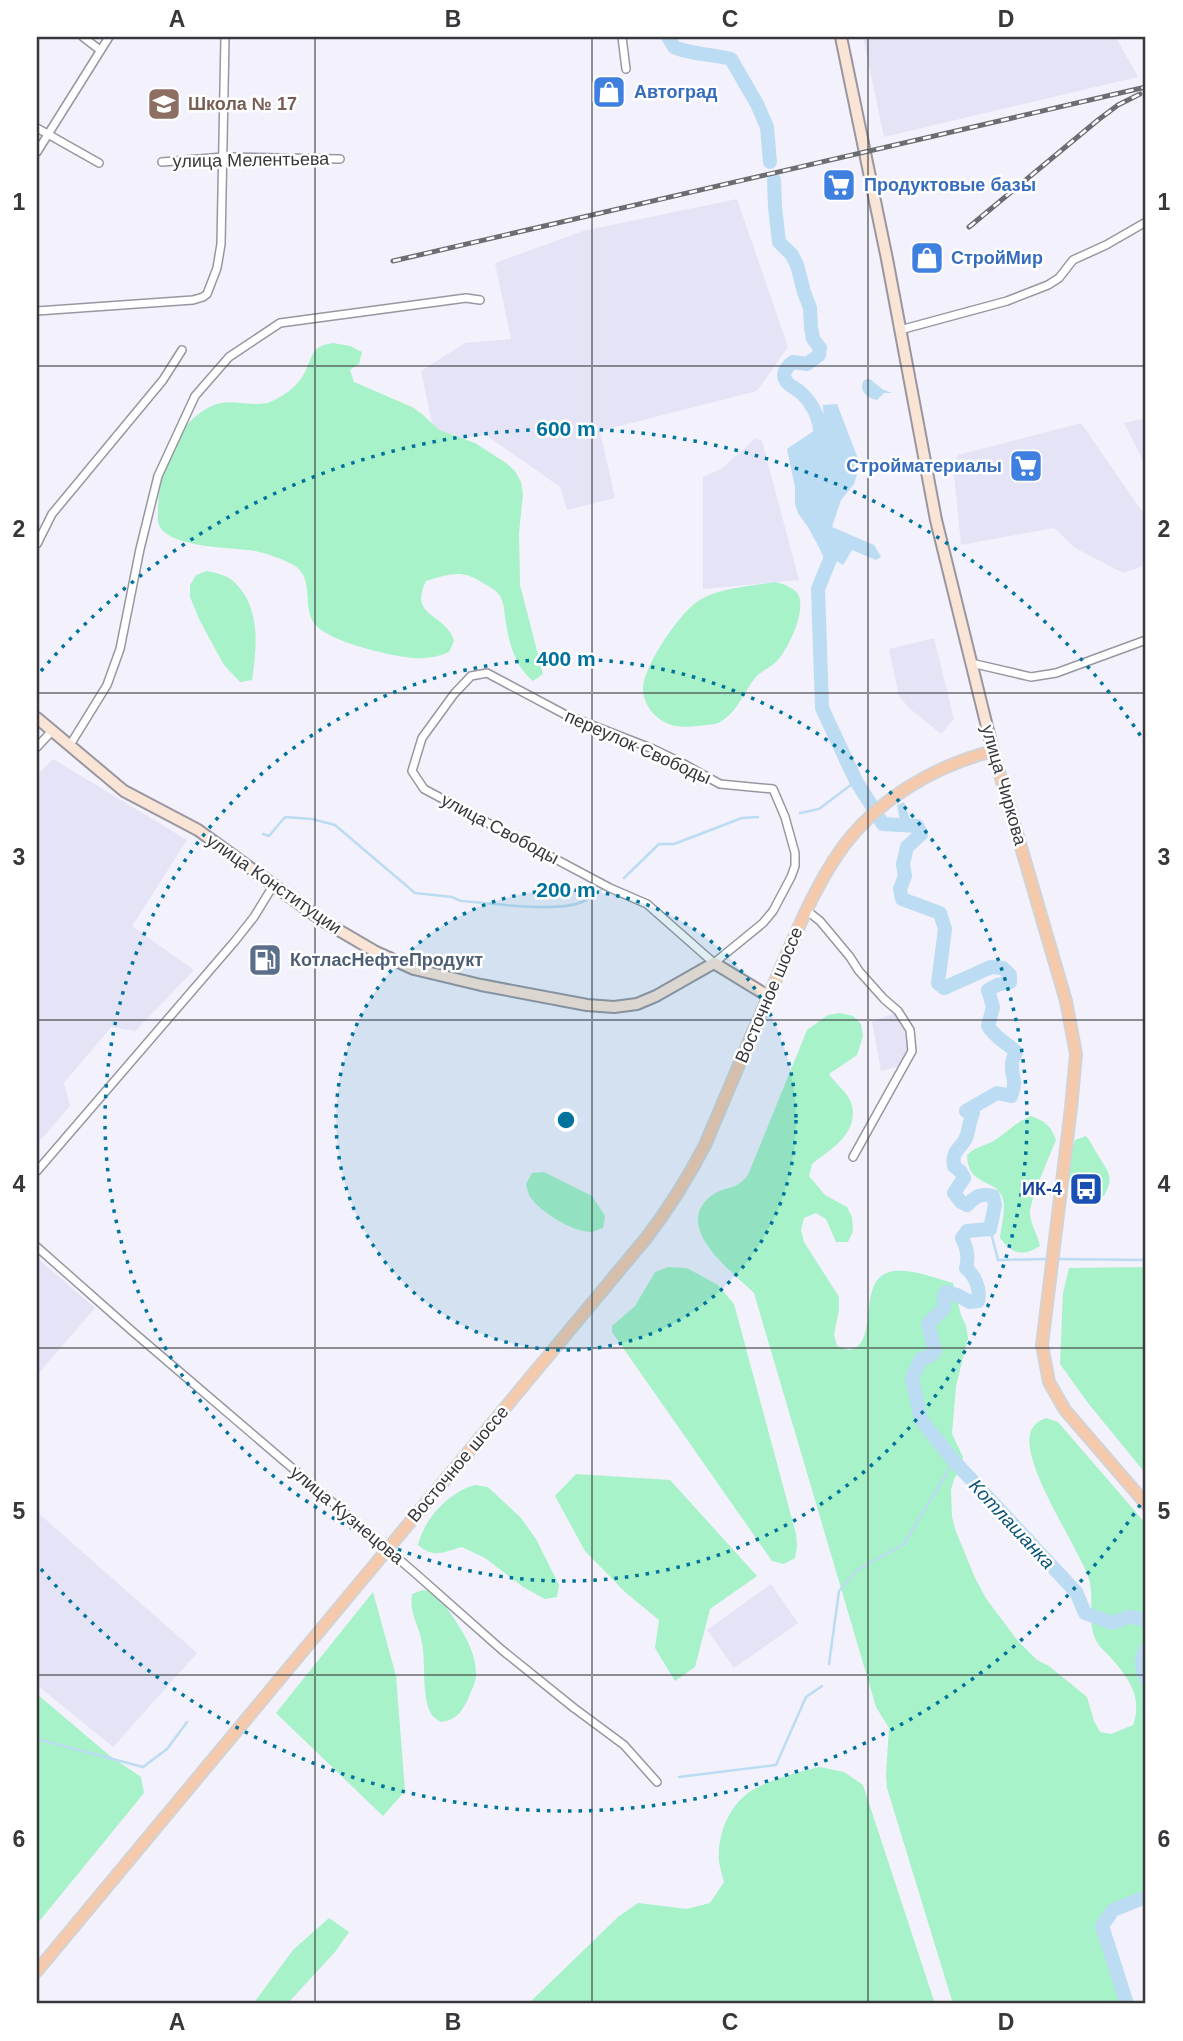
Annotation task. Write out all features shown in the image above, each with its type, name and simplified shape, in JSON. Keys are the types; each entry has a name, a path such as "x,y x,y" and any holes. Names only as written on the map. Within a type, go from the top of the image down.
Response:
{"main road":[{"name":"улица Чиркова","path":"841,37 887,259 936,520 993,751 1066,1001 1076,1054 1042,1345 1049,1382 1065,1410 1146,1504"},
{"name":"улица Конституции","path":"37,718 124,791 198,830 323,921 414,969 481,985 587,1005 614,1007 637,1004 656,996 714,963"},
{"name":"Восточное шоссе","path":"37,1971 667,1210 705,1145 806,910 842,848 868,819 905,790 945,766 993,751"},
{"path":"714,963 768,996"}],"street":[{"path":"83,37 100,50"},
{"path":"37,152 108,37"},
{"path":"37,310 192,300 206,294 217,268 221,244 225,37"},
{"path":"622,37 626,69"},
{"path":"37,128 99,163"},
{"name":"улица Мелентьева","path":"162,162 223,157 340,159"},
{"path":"900,330 1007,300 1048,285 1059,278 1073,260 1146,222"},
{"path":"70,745 107,685 120,649 158,476 195,396 229,357 280,323 466,298 480,300"},
{"path":"37,544 52,514 163,380 182,351"},
{"path":"971,663 1031,677 1056,673 1146,640"},
{"name":"переулок Свободы","path":"424,789 412,771 422,738 454,694 471,676 487,673 566,715 653,749 720,784 773,789 785,817 795,866 773,911 763,923 714,963"},
{"path":"37,747 52,731"},
{"name":"улица Свободы","path":"424,789 610,888 647,904 714,963"},
{"path":"37,1171 235,941 254,917 272,886"},
{"path":"806,910 820,921 884,999 898,1010 910,1030 912,1051 853,1157"},
{"name":"улица Кузнецова","path":"37,1247 502,1650 574,1709 624,1745 657,1782"}],"shaded area":[{"path":"863,37 1116,37 1138,77 884,137"},
{"path":"737,199 788,347 757,391 600,431 615,498 567,510 560,487 486,435 436,443 421,371 465,343 511,339 495,263 583,231"},
{"path":"1146,418 1146,467 1124,423"},
{"path":"1081,423 1146,517 1146,565 1123,573 1075,548 1054,528 961,545 953,464 958,455"},
{"path":"756,438 762,441 799,580 703,589 703,477 721,469"},
{"path":"934,638 954,719 941,734 909,708 899,696 889,649"},
{"path":"53,759 187,840 132,926 194,970 135,1031 111,1027 64,1083 70,1106 37,1144 37,776"},
{"path":"895,1013 899,1016 910,1050 900,1066 881,1071 872,1022"},
{"path":"37,1258 95,1308 37,1375"},
{"path":"37,1512 197,1653 113,1747 37,1685"},
{"path":"771,1584 798,1623 734,1668 707,1630"}],"green space":[{"path":"333,343 350,346 362,352 359,364 350,370 354,382 412,407 439,430 475,443 515,471 523,494 519,533 520,585 543,674 533,681 514,655 500,595 469,576 456,574 426,581 422,592 423,606 451,633 454,641 449,652 423,658 403,657 343,641 318,628 309,613 303,574 290,563 255,551 181,541 161,528 158,513 162,476 172,447 190,422 201,412 220,403 261,404 277,399 301,379 316,350"},
{"path":"207,571 230,579 242,591 253,614 256,640 252,680 240,682 224,665 190,597 190,585 196,575"},
{"path":"775,582 793,589 798,594 800,610 795,630 786,649 776,662 757,676 735,709 718,723 692,727 671,725 657,717 646,702 644,681 654,657 687,611 711,594"},
{"path":"840,1013 853,1016 861,1024 863,1036 857,1055 829,1074 848,1097 853,1116 847,1133 812,1164 809,1176 825,1195 847,1207 852,1217 853,1231 848,1242 836,1242 826,1219 816,1213 804,1218 801,1230 804,1242 839,1297 834,1334 837,1346 849,1350 859,1345 867,1324 873,1287 879,1278 889,1272 923,1274 953,1283 968,1338 956,1386 952,1434 963,1457 961,1469 951,1490 955,1529 987,1600 1018,1641 1037,1660 1049,1666 1087,1697 1100,1732 1111,1734 1133,1725 1136,1715 1135,1697 1129,1681 1094,1635 1089,1579 1033,1463 1030,1445 1031,1431 1035,1425 1046,1418 1058,1422 1146,1524 1146,1899 1111,1916 1104,1939 1126,2004 953,2004 887,1788 889,1728 876,1707 754,1293 721,1261 701,1235 698,1221 701,1208 711,1196 739,1184 748,1175 807,1030 828,1015"},
{"path":"1031,1116 1047,1125 1056,1140 1036,1189 1030,1214 1040,1246 1023,1253 1009,1248 1000,1238 1003,1199 995,1187 972,1173 967,1155"},
{"path":"1086,1136 1110,1179 1104,1196 1093,1199 1078,1194 1069,1176 1075,1140"},
{"path":"544,1172 592,1196 605,1216 603,1228 592,1232 576,1229 540,1208 529,1195 526,1184 532,1173"},
{"path":"668,1267 687,1268 718,1285 734,1304 796,1534 795,1558 784,1564 772,1561 612,1332 612,1326 635,1306 655,1272"},
{"path":"1146,1267 1146,1474 1060,1364 1063,1293 1069,1268"},
{"path":"576,1474 670,1480 757,1576 710,1609 695,1667 675,1681 655,1648 659,1620 625,1592 585,1551 555,1496"},
{"path":"475,1485 488,1487 521,1518 536,1539 559,1585 557,1597 545,1599 523,1587 485,1558 462,1547 434,1553 418,1545 426,1526 439,1508 456,1494"},
{"path":"423,1590 436,1592 462,1630 475,1663 475,1681 465,1704 454,1718 441,1722 432,1715 426,1700 422,1643 412,1607 412,1594"},
{"path":"373,1592 396,1676 405,1791 383,1816 276,1713"},
{"path":"37,1694 110,1756 141,1777 144,1793 37,1924"},
{"path":"820,1767 844,1772 863,1785 935,2004 528,2004 618,1917 638,1903 687,1909 710,1903 724,1882 719,1861 720,1842 725,1823 735,1806 748,1793 763,1784"},
{"path":"329,1918 349,1932 335,1952 287,2004 253,2004 293,1950"}],"water":[{"path":"870,379 892,393 884,393 877,400 870,397 864,393 862,384 864,380"},
{"path":"837,404 860,464 854,484 841,500 832,527 874,545 881,557 876,560 852,550 843,565 821,551 798,513 787,449 824,424 823,405"},
{"path":"904,802 912,826 901,825 897,805"}],"waterway":[{"name":"Котлашанка","path":"668,37 674,47 681,50 731,59 767,127 770,162"},
{"name":"Котлашанка","path":"774,180 779,242 792,255 797,265 810,308 813,339 820,348 819,355 807,364 793,362 785,370 784,376 787,383 805,397 813,409 819,423 819,444"},
{"name":"Котлашанка","path":"824,541 831,557 818,589 822,708 856,781 872,806"},
{"path":"800,813 819,809 856,781"},
{"path":"263,834 269,836 285,817 312,819 335,825 415,893 452,897 461,901 556,907 582,902 601,890"},
{"path":"624,878 659,844 674,844 742,818 758,817"},
{"path":"879,818 883,824 917,826 921,834 907,847 903,864 905,876 900,889 902,899 940,913 945,929 938,983 944,988 991,967 1003,968 1010,975 1010,982 988,990 993,1007 988,1026 1016,1052 1012,1062 1014,1082 1011,1096 997,1093 966,1111 973,1113 965,1140 954,1156 954,1166 964,1178 954,1193 961,1202 967,1205 978,1196 989,1195 993,1196 995,1205 990,1229 967,1231 962,1238 967,1253 966,1268 976,1283 978,1301 970,1302 946,1292 944,1309 928,1323 935,1351 921,1359 912,1378 921,1420 954,1461 1076,1592 1085,1613 1112,1623 1129,1617 1144,1619 1146,1622"},
{"path":"990,1229 998,1260 1048,1259"},
{"path":"1055,1259 1146,1260"},
{"path":"829,1664 839,1591 857,1570 904,1544 954,1461"},
{"name":"Котлашанка","path":"1146,1649 1142,1664 1146,1679"},
{"path":"679,1777 776,1765 806,1697 822,1686"},
{"path":"37,1739 143,1767 167,1749 187,1722"},
{"name":"Котлашанка","path":"1127,2004 1102,1926 1113,1910 1146,1897"}],"railway":[{"path":"393,261 1146,87"},
{"path":"969,227 1098,120 1118,105 1140,94"}],"place":[{"name":"Автоград","path":"609,92"},
{"name":"Школа № 17","path":"164,104"},
{"name":"Продуктовые базы","path":"839,185"},
{"name":"СтройМир","path":"927,258"},
{"name":"Стройматериалы","path":"1026,466"},
{"name":"КотласНефтеПродукт","path":"265,960"},
{"name":"ИК-4","path":"1086,1189"}]}
